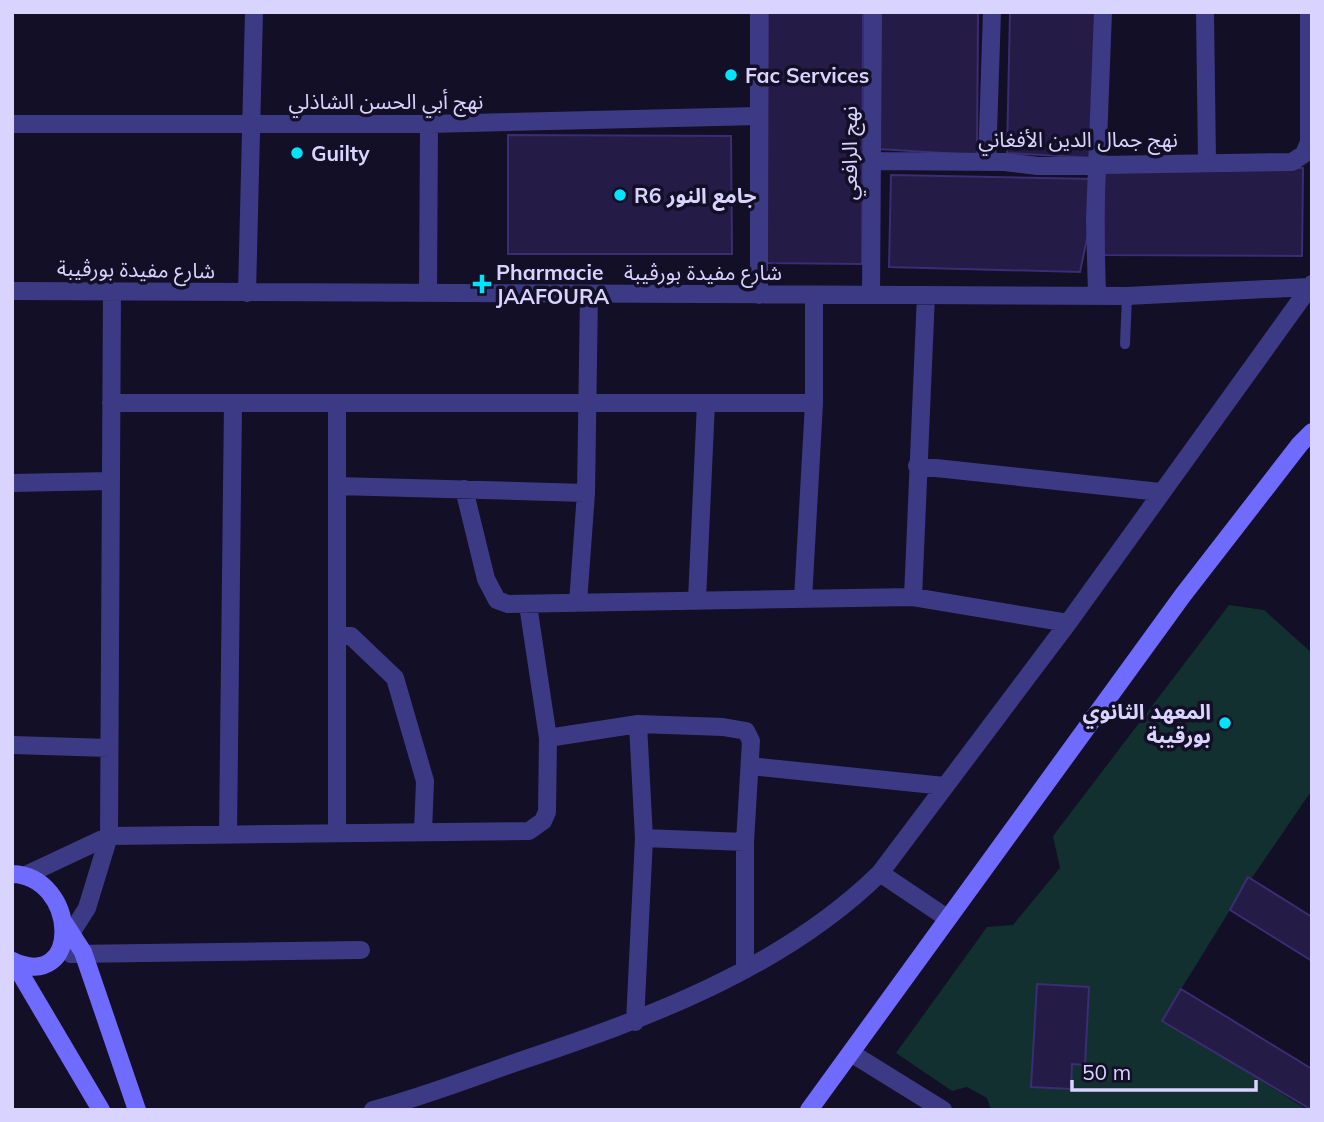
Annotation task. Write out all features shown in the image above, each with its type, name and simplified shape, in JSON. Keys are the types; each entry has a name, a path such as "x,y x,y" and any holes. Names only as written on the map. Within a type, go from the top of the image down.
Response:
{"main road":[{"path":"809,1110 1175,606 1306,438 1312,420"},
{"path":"17,872 47,892 63,941 83,952 137,1110"},
{"path":"13,961 34,966 63,941"},
{"path":"13,961 101,1110"}],"street":[{"path":"247,293 254,12"},
{"path":"759,12 759,295"},
{"name":"نهج الرافعي","path":"871,295 873,12"},
{"path":"987,162 992,12"},
{"path":"1097,295 1097,163 1104,12"},
{"path":"1205,12 1207,162"},
{"name":"نهج جمال الدين الأفغاني","path":"871,160 987,162 1038,166 1285,162 1298,159 1308,142 1309,12"},
{"name":"نهج أبي الحسن الشاذلي","path":"12,124 429,124 759,116"},
{"path":"428,293 429,124"},
{"path":"373,1110 635,1022 745,970 851,901 880,873 1068,623 1160,492 1311,287"},
{"name":"شارع مفيدة بورڨيبة","path":"12,291 1127,296 1311,287"},
{"path":"112,291 109,836 86,908 63,941 83,952 361,950"},
{"path":"578,603 586,493 589,294"},
{"path":"803,599 814,403 814,295"},
{"path":"913,597 926,295"},
{"path":"111,403 814,403"},
{"path":"228,835 233,403"},
{"path":"337,403 337,833"},
{"path":"697,600 706,403"},
{"path":"917,467 1160,492"},
{"path":"12,483 111,481"},
{"path":"337,486 586,493"},
{"path":"464,489 491,591 497,600 528,605 913,597 1068,623"},
{"path":"17,872 109,836 529,831 536,827 547,812 548,738 528,605"},
{"path":"337,636 351,636 395,678 425,781 423,832"},
{"path":"548,738 638,724 723,727 746,731 751,741 745,842 745,970"},
{"path":"635,1022 644,838 638,724"},
{"path":"12,745 109,748"},
{"path":"750,766 944,786"},
{"path":"644,838 745,842"},
{"path":"880,873 947,918"},
{"path":"851,1053 943,1110"}],"lane":[{"path":"1125,344 1127,296"}],"green space":[{"name":"المعهد الثانوي بورقيبة","path":"1229,605 1264,610 1312,653 1312,790 1230,910 1162,1020 1308,1110 991,1110 987,1098 967,1087 952,1091 896,1053 987,927 1013,925 1060,868 1053,836"}],"building":[{"path":"768,12 863,12 862,264 767,263"},
{"path":"880,12 978,12 977,155 879,149"},
{"path":"1010,12 1098,12 1095,158 1007,153"},
{"name":"R6 جامع النور","path":"508,135 731,136 732,254 508,254"},
{"path":"1104,167 1303,168 1302,256 1104,255"},
{"path":"891,175 1094,179 1090,224 1080,272 889,267"},
{"path":"1248,877 1312,917 1312,961 1230,910"},
{"path":"1037,984 1089,987 1085,1065 1072,1064 1071,1089 1031,1087"},
{"path":"1181,989 1312,1069 1312,1110 1162,1021"}],"place":[{"name":"Fac Services","path":"731,75"},
{"name":"Guilty","path":"297,153"},
{"name":"R6 جامع النور","path":"620,195"},
{"name":"Pharmacie JAAFOURA","path":"482,284"},
{"name":"المعهد الثانوي بورقيبة","path":"1225,723"}]}
